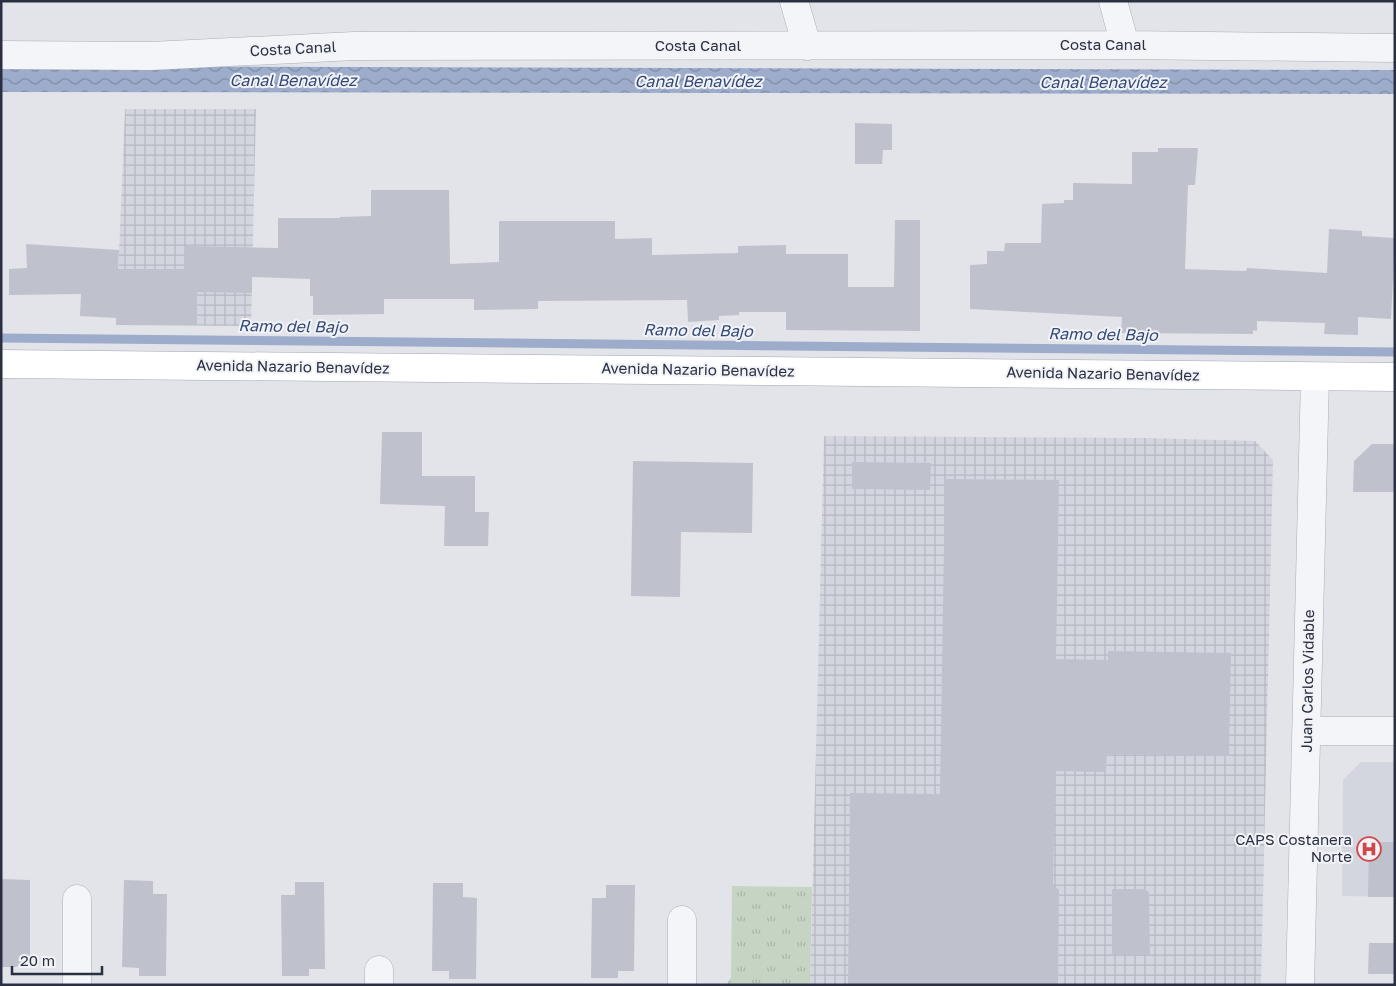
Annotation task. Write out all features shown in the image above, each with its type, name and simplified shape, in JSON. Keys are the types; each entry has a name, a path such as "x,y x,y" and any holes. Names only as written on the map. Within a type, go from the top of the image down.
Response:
{"main road":[{"name":"Avenida Nazario Benavídez","path":"1,364 1395,377"}],"street":[{"path":"794,1 807,46"},
{"path":"1112,1 1125,45"},
{"name":"Costa Canal","path":"1,55 151,56 354,46 1125,45 1395,48"},
{"name":"Juan Carlos Vidable","path":"1300,985 1315,377"},
{"path":"1307,731 1395,732"},
{"path":"76,985 77,899"},
{"path":"682,920 682,985"}],"shaded area":[{"path":"125,109 256,109 251,326 116,325"},
{"path":"824,436 1147,438 1255,441 1273,460 1261,985 810,985"},
{"path":"1361,762 1395,762 1395,897 1342,896 1343,780"}],"green space":[{"path":"732,886 812,887 810,985 726,985 731,978"}],"water":[{"name":"Canal Benavídez","path":"1,66 1395,70 1395,94 1,92"}],"building":[{"path":"855,123 892,124 892,150 883,150 882,164 855,164"},
{"path":"1158,148 1198,148 1195,185 1188,185 1185,269 1246,271 1247,268 1327,273 1329,229 1362,231 1362,236 1395,238 1391,319 1358,317 1358,335 1324,334 1325,323 1257,321 1257,331 1253,330 1253,334 1121,333 1122,317 970,309 970,265 987,264 987,251 1004,251 1005,243 1041,243 1042,204 1064,203 1064,200 1073,200 1073,183 1132,184 1132,152 1158,152"},
{"path":"371,190 449,190 450,264 499,262 499,221 615,221 615,239 652,238 652,255 738,253 738,246 786,245 786,254 848,254 848,287 894,287 895,220 920,220 920,331 786,330 786,312 739,312 739,315 719,316 719,320 688,322 687,300 538,301 538,309 474,310 474,299 384,299 384,314 313,315 313,296 310,296 310,279 252,277 252,293 197,292 197,325 116,325 116,318 80,316 81,294 9,295 9,269 27,268 26,244 119,250 118,269 185,269 185,246 278,248 278,218 371,216"},
{"path":"382,432 422,432 422,476 475,476 475,512 489,512 488,546 444,546 445,506 380,504"},
{"path":"1372,444 1395,444 1395,492 1353,492 1354,461"},
{"path":"633,461 753,463 752,533 681,532 680,597 631,596"},
{"path":"852,462 931,463 930,490 852,489"},
{"path":"945,479 1059,480 1056,659 1108,660 1108,651 1231,653 1229,756 1107,754 1106,772 1055,771 1053,886 1059,890 1058,985 848,985 850,793 940,794"},
{"path":"1369,842 1395,842 1395,897 1368,897"},
{"path":"1,879 30,880 30,967 1,967"},
{"path":"124,880 153,881 153,894 167,894 166,976 139,976 139,968 122,967"},
{"path":"295,882 324,882 325,969 309,969 309,976 282,976 281,895 295,895"},
{"path":"433,883 463,883 463,897 477,898 476,979 449,979 449,971 432,971"},
{"path":"606,885 635,885 634,971 618,971 618,978 591,978 592,898 606,898"},
{"path":"1112,889 1145,889 1149,892 1150,955 1112,955"},
{"path":"1369,943 1395,943 1395,974 1368,974"}],"waterway":[{"name":"Ramo del Bajo","path":"1,338 1395,352"}],"place":[{"name":"CAPS Costanera Norte","path":"1369,849"}]}
